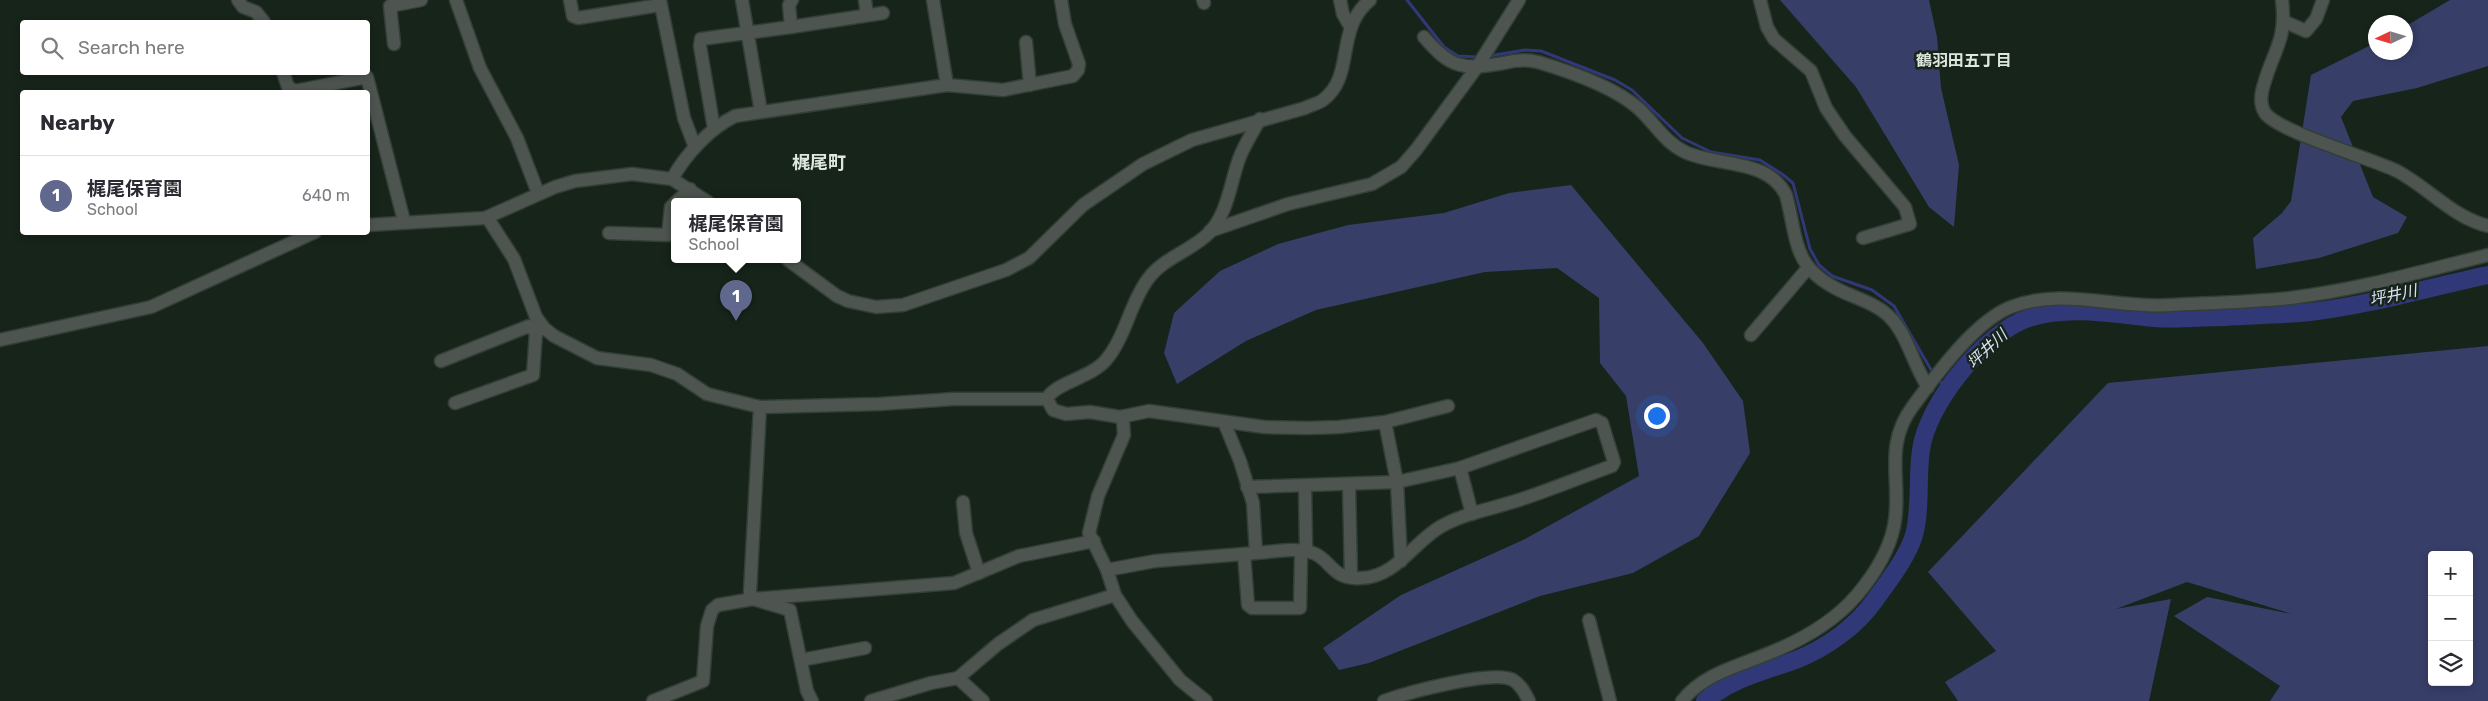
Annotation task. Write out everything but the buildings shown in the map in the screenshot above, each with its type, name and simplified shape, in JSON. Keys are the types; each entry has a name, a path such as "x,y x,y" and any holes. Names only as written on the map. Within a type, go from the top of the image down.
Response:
{"street":[{"path":"238,0 242,8 256,12 262,20"},
{"path":"394,44 390,6 421,0"},
{"path":"456,0 480,68 517,138 538,193"},
{"path":"570,0 573,16 578,18 660,2 684,118 695,147"},
{"path":"742,0 761,112"},
{"path":"792,0 789,4 792,27"},
{"path":"865,0 867,15"},
{"path":"933,0 947,85"},
{"path":"672,179 695,147 714,129 735,116 947,85 994,90 1073,76 1078,70 1077,55 1065,24 1061,0"},
{"path":"1340,0 1343,14 1350,26"},
{"path":"792,263 837,296 876,307 903,305 1006,270 1029,258 1083,205 1143,164 1192,140 1260,119 1305,108 1322,100 1335,87 1342,71 1350,26 1363,6 1370,0"},
{"path":"1047,399 1052,392 1090,374 1101,365 1117,345 1148,278 1159,267 1210,231 1288,204 1372,184 1401,167 1416,150 1478,65 1519,0"},
{"path":"1760,0 1768,27 1774,39 1811,71 1826,108 1845,136 1905,207 1910,224 1863,238"},
{"path":"2282,0 2283,21 2278,50 2266,75 2261,93 2265,113 2281,126 2397,171 2413,180 2457,214 2468,220 2488,226"},
{"path":"2283,21 2306,32 2316,19 2323,0"},
{"path":"714,129 700,41 707,37 792,27 883,13"},
{"path":"1424,37 1440,56 1452,64 1478,65 1514,61 1537,62 1605,88 1630,102 1666,140 1685,152 1705,160 1761,171 1783,189 1796,241 1808,268 1833,286 1884,312 1900,332 1920,375 1930,385"},
{"path":"1026,42 1030,85"},
{"path":"284,75 288,87 292,90"},
{"path":"305,90 367,77 404,222"},
{"path":"1210,231 1220,218 1239,158 1260,119"},
{"path":"370,225 488,217 538,193 575,181 632,174 672,179 702,198"},
{"path":"680,198 690,189"},
{"path":"609,233 668,235 671,207"},
{"path":"455,403 534,375 540,330 514,259 488,217"},
{"path":"1,336 151,307 308,235"},
{"path":"1682,701 1698,684 1716,673 1769,654 1815,631 1856,596 1875,569 1894,528 1896,509 1894,463 1897,443 1911,408 1972,335 1992,318 2009,308 2034,300 2055,297 2164,306 2289,298 2347,288 2488,255"},
{"path":"1750,335 1808,268"},
{"path":"441,361 529,326 590,355 651,365 677,374 707,394 760,407 879,404 970,398 1047,399"},
{"path":"1047,399 1051,408 1057,413 1090,412 1120,417 1149,411 1264,427 1307,428 1385,422 1448,406"},
{"path":"753,599 749,580 761,419 760,407"},
{"path":"1120,417 1123,421 1124,435 1098,496 1089,533 1107,570 1115,595 1132,621 1180,680 1206,701"},
{"path":"1107,570 1155,561 1250,553 1304,551 1315,554 1332,570 1351,577 1361,578 1382,573 1401,561 1437,529 1456,518 1519,501 1612,466 1614,462 1602,422 1596,420 1460,468 1396,482 1246,487"},
{"path":"1224,422 1240,461 1246,487 1253,503 1248,605 1252,608 1298,609 1302,606 1301,556 1306,546 1305,486"},
{"path":"1385,422 1396,482 1401,561"},
{"path":"1460,468 1472,514"},
{"path":"1349,485 1351,577"},
{"path":"963,502 966,533 978,573"},
{"path":"653,701 703,680 707,626 712,610 718,605 753,599 954,584 1019,556 1094,541"},
{"path":"871,701 931,683 958,678 998,644 1033,620 1115,595"},
{"path":"753,599 790,610 807,691 812,701"},
{"path":"1589,620 1610,701"},
{"path":"801,660 865,648"},
{"path":"1384,701 1479,678 1500,676 1512,680 1524,690 1529,701"},
{"path":"958,678 983,701"}],"shaded area":[{"path":"1780,0 1929,0 1937,37 1941,88 1959,165 1954,227 1929,207 1856,87"},
{"path":"2450,0 2488,0 2488,66 2417,88 2353,101 2341,117 2373,197 2407,217 2398,233 2319,258 2256,269 2253,238 2282,213 2291,201 2311,75 2368,46 2368,60 2413,60 2413,22"},
{"path":"1571,185 1703,343 1743,401 1750,453 1699,536 1633,573 1540,596 1369,663 1339,670 1323,648 1401,595 1523,540 1639,476 1626,396 1600,363 1599,298 1557,268 1485,272 1316,310 1246,341 1177,384 1164,353 1174,313 1220,271 1278,244 1348,225 1444,213 1509,193"},
{"path":"2488,346 2488,701 2270,701 2280,686 2174,616 2207,597 2292,614 2187,582 2116,609 2171,599 2149,701 1958,701 1945,682 1996,651 1928,572 2108,383"}],"waterway":[{"path":"1407,0 1444,47 1458,56 1478,57"},
{"path":"1489,56 1525,50 1541,51 1615,80 1632,90 1682,138 1711,152 1760,160 1782,174 1793,183 1810,249 1819,265 1832,276 1872,290 1894,306 1934,375"},
{"name":"坪井川","path":"1705,701 1737,681 1796,660 1829,643 1850,628 1867,610 1897,569 1914,535 1921,450 1934,412 1946,392 1977,354 1994,338 2012,326 2029,318 2044,314 2075,311 2171,319 2310,312 2377,300 2488,275"},
{"path":"1938,379 1946,388"}],"place":[{"name":"梶尾保育園","path":"736,321"}],"district":[{"name":"鶴羽田五丁目","path":"1964,60"},
{"name":"梶尾町","path":"819,163"}]}
